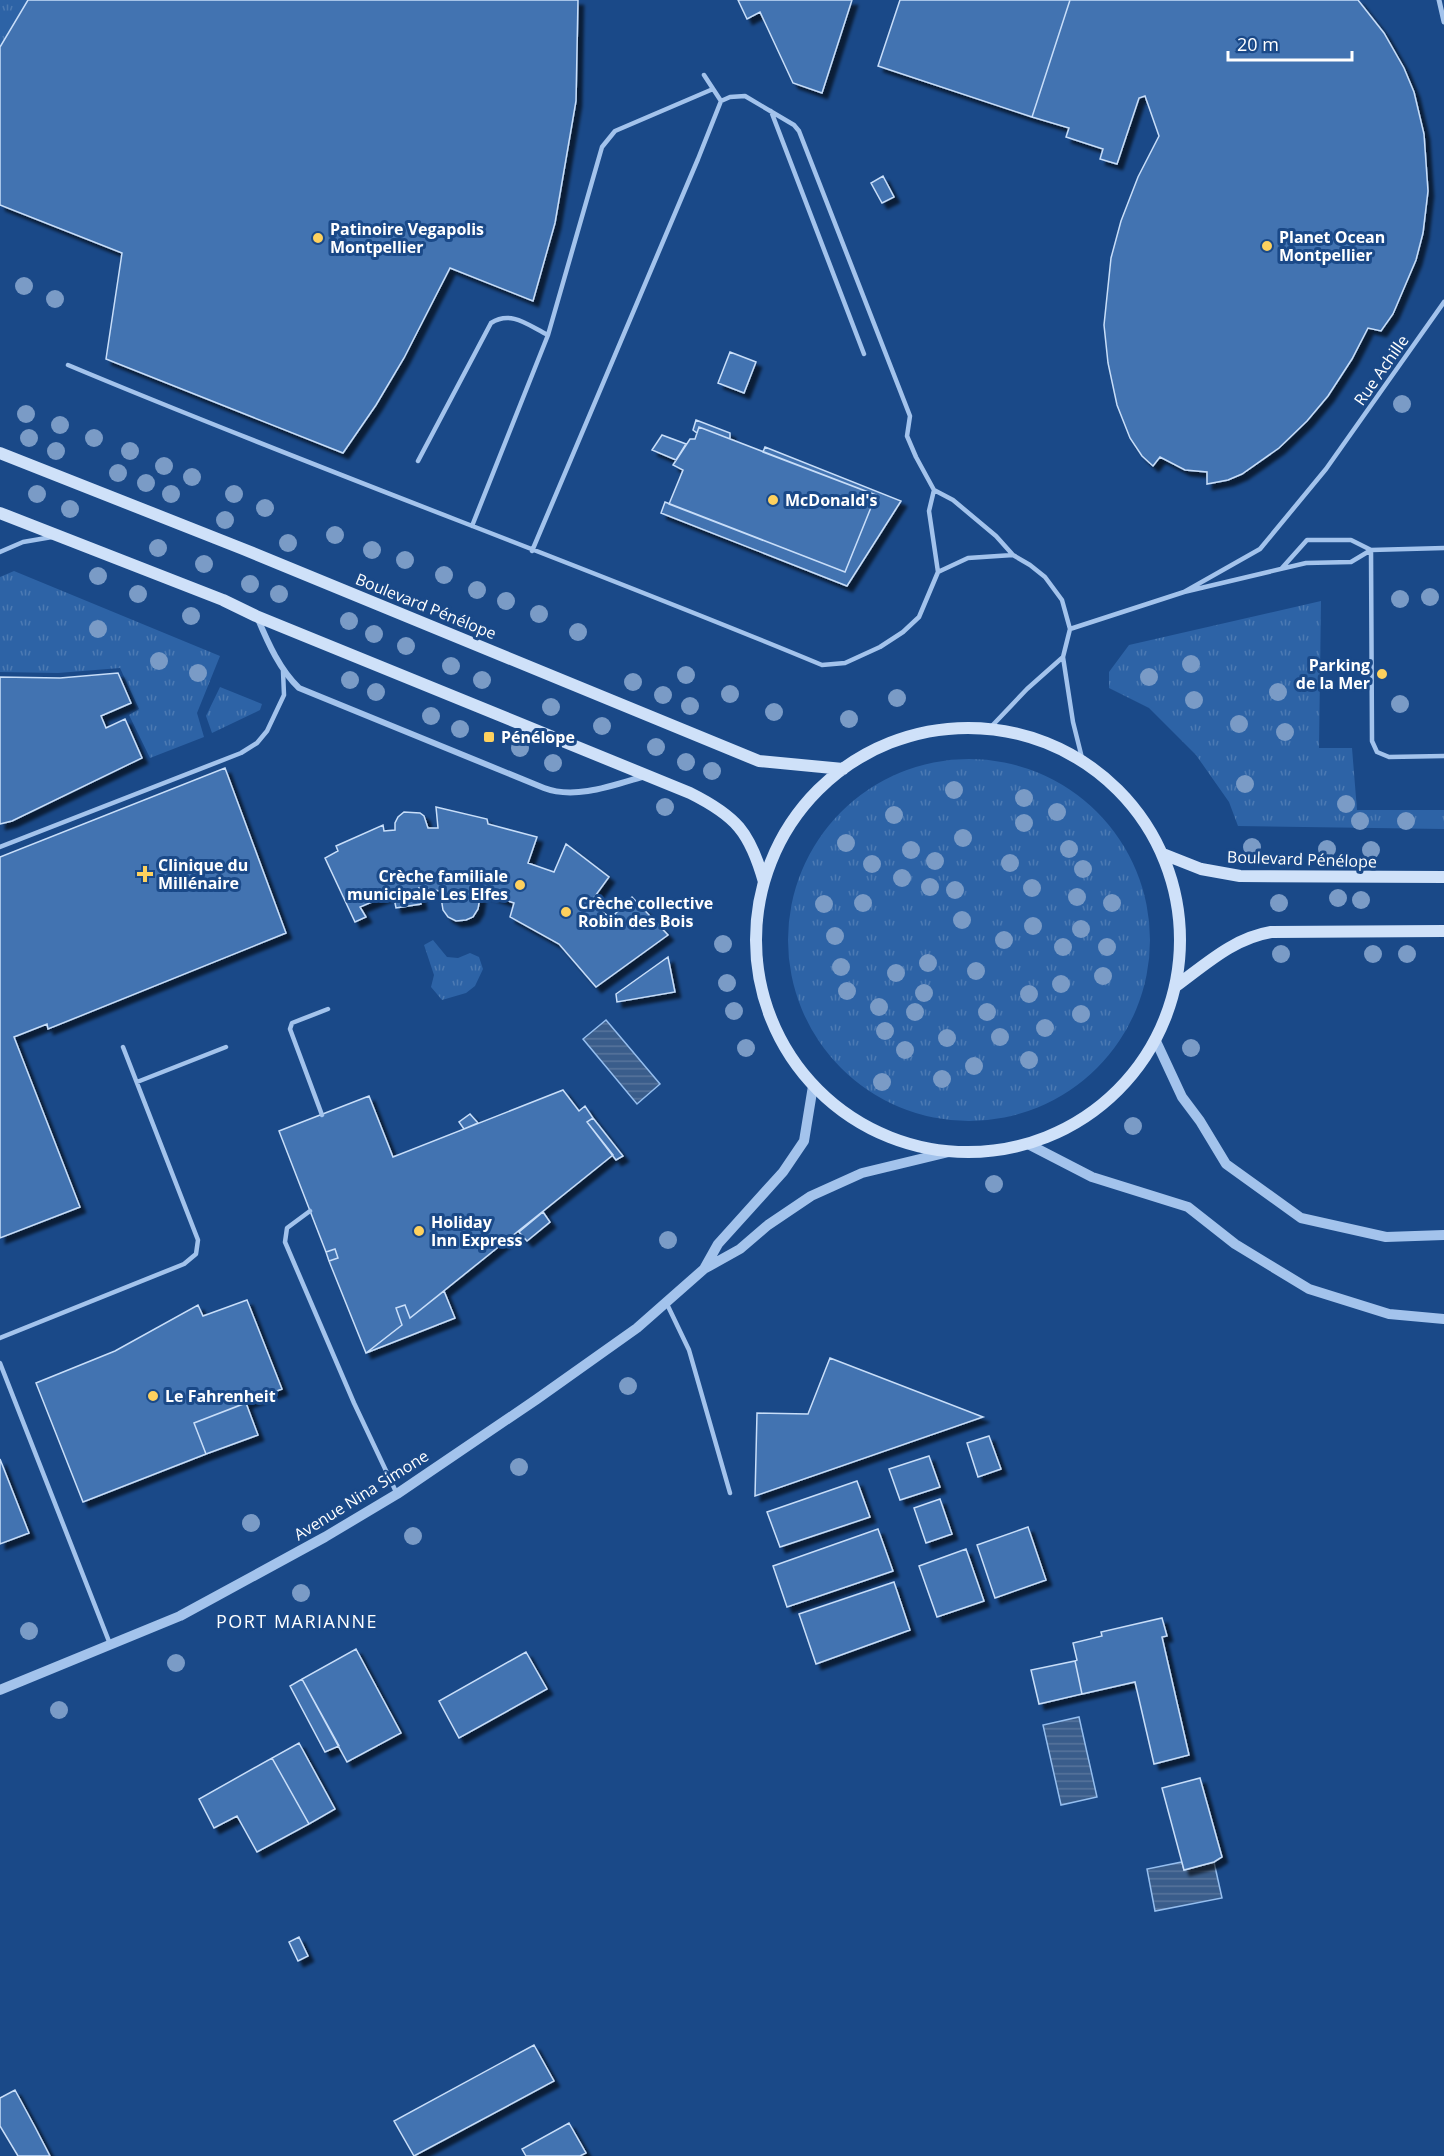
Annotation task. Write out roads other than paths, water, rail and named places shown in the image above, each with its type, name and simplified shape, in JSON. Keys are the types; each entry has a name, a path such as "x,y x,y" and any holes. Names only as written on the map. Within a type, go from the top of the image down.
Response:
{"main road":[{"name":"Boulevard Pénélope","path":"0,453 243,549 759,761 843,769"},
{"path":"0,513 223,600 256,616 690,793 725,812 748,838 764,882"},
{"path":"988,729 1037,740 1083,762 1108,780 1130,802 1148,827 1163,854 1175,890 1181,929 1179,967 1170,1011 1147,1055 1111,1098 1077,1126 1028,1144 991,1151 953,1151 897,1140 862,1124 813,1086 796,1065 767,1008 759,977 756,945 758,914 764,882 782,839 809,800 843,769 898,740 927,732 988,729"},
{"name":"Boulevard Pénélope","path":"1163,854 1201,869 1240,876 1444,877"},
{"path":"1176,986 1235,943 1253,935 1271,932 1444,931"}],"street":[{"path":"1439,0 1444,22"},
{"path":"256,616 283,668 299,688 555,792 595,789 648,775"},
{"path":"1155,1039 1182,1097 1200,1121 1226,1164 1301,1218 1386,1237 1444,1235"},
{"name":"Avenue Nina Simone","path":"704,1269 718,1244 783,1172 804,1140 813,1086"},
{"path":"1028,1144 1092,1177 1188,1208 1234,1244 1309,1289 1389,1314 1444,1319"},
{"name":"Avenue Nina Simone","path":"0,1690 180,1616 325,1538 397,1494 537,1399 637,1328 704,1269 740,1249 768,1225 811,1196 862,1173 953,1151"}],"lane":[{"path":"704,75 721,101"},
{"path":"472,526 548,335 602,147 615,131 713,89"},
{"path":"532,551 699,159 721,101 730,97 745,96 794,125 799,131 910,416 907,436 934,490 953,500 996,536 1013,555 1045,577 1062,600 1070,629 1063,657 1072,722 1083,762"},
{"path":"771,111 864,354"},
{"name":"Rue Achille","path":"1184,592 1260,549 1338,453 1444,302"},
{"path":"418,461 491,323 500,317 510,317 548,335"},
{"path":"68,365 217,428 611,580 822,665 845,663 880,647 903,632 919,617 938,572 929,511 934,490"},
{"path":"0,552 23,542 58,536"},
{"path":"1281,570 1307,540 1351,540 1371,550 1444,548"},
{"path":"1070,629 1184,592 1306,563 1352,562 1371,550"},
{"path":"1371,550 1372,741 1377,753 1389,757 1444,756"},
{"path":"938,572 969,558 1013,555"},
{"path":"988,729 1027,689 1063,657"},
{"path":"0,846 241,753 257,743 267,731 284,695 283,668"},
{"path":"322,1115 290,1029 292,1023 328,1009"},
{"path":"0,1338 184,1264 196,1254 198,1240 123,1047"},
{"path":"137,1082 226,1047"},
{"path":"310,1211 287,1228 285,1242 354,1403 397,1494"},
{"path":"666,1302 688,1350 730,1493"},
{"path":"0,1363 110,1644"}],"place":[{"name":"Patinoire Vegapolis Montpellier","path":"318,238"},
{"name":"Planet Ocean Montpellier","path":"1267,246"},
{"name":"McDonald's","path":"773,500"},
{"name":"Parking de la Mer","path":"1382,674"},
{"name":"Pénélope","path":"489,737"},
{"name":"Clinique du Millénaire","path":"145,874"},
{"name":"Crèche familiale municipale Les Elfes","path":"520,885"},
{"name":"Crèche collective Robin des Bois","path":"566,912"},
{"name":"Holiday Inn Express","path":"419,1231"},
{"name":"Le Fahrenheit","path":"153,1396"}],"district":[{"name":"PORT MARIANNE","path":"297,1621"}]}
